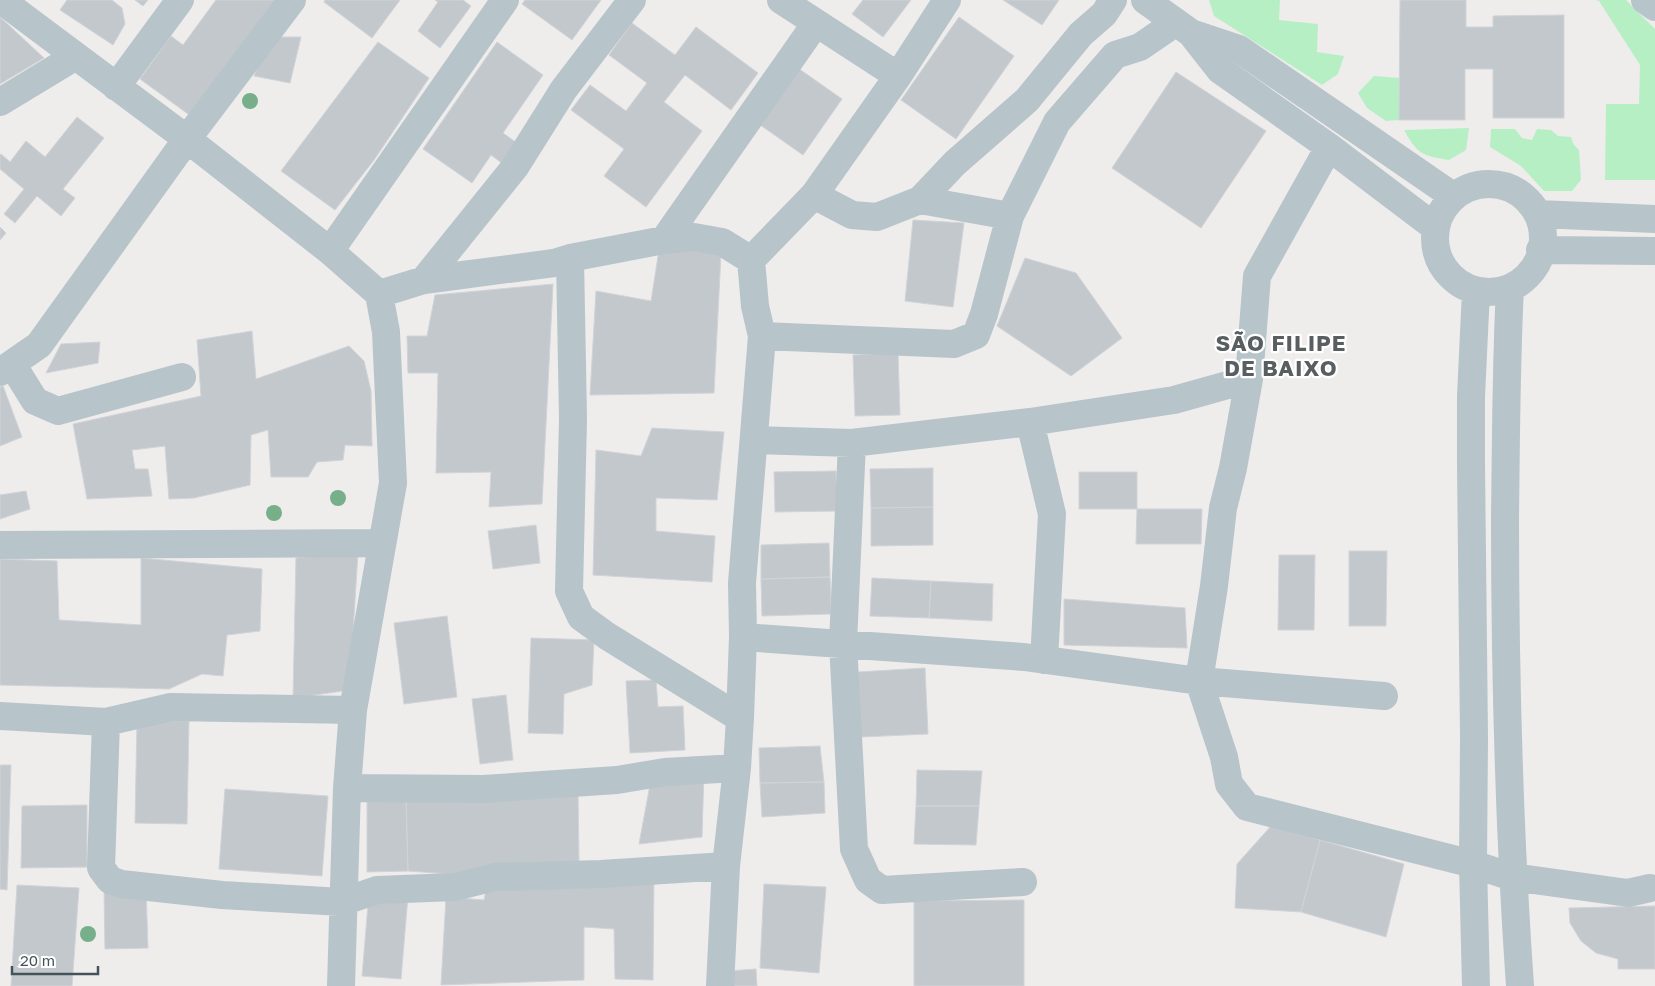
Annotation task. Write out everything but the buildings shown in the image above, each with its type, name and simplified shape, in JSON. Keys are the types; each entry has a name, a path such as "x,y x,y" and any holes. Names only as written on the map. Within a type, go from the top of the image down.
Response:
{"street":[{"path":"1,0 187,139 330,251 379,294 386,332 393,483 353,710 347,788 342,902 341,986"},
{"path":"116,87 180,0"},
{"path":"182,377 58,411 35,401 6,368 39,345 187,139 292,0"},
{"path":"330,251 505,0"},
{"path":"424,280 515,167 564,89 632,0"},
{"path":"781,0 898,76"},
{"path":"720,986 726,866 740,718 743,637 742,583 762,336 755,306 751,260 814,195 898,76 947,0"},
{"path":"814,195 852,215 877,217 920,200 955,163 1027,100 1081,34 1104,14 1113,0"},
{"path":"1167,13 1220,70 1329,147 1436,228"},
{"path":"1167,13 1239,49 1453,196"},
{"path":"762,336 954,344 976,335 984,314 1010,216 1057,122 1115,56 1140,47 1167,13"},
{"path":"664,240 816,22"},
{"path":"0,102 76,56"},
{"path":"1329,147 1257,276 1249,379 1233,468 1222,508 1214,586 1199,680 1224,757 1229,784 1247,806 1473,864 1512,877 1628,893 1650,888"},
{"path":"1482,184 1498,184 1515,190 1528,200 1538,214 1543,230 1536,264 1525,278 1510,288 1492,292 1476,290 1461,284 1448,274 1439,260 1435,244 1436,228 1441,212 1453,196 1466,189 1482,184"},
{"path":"920,200 1010,216"},
{"path":"1538,214 1655,219"},
{"path":"379,294 424,280 554,263 570,258 664,240 694,237 722,242 751,260"},
{"path":"1540,250 1655,251"},
{"path":"570,258 574,419 569,591 581,617 607,636 740,718"},
{"path":"1510,288 1506,359 1505,647 1512,877 1520,986"},
{"path":"1476,290 1471,396 1474,737 1473,864 1476,986"},
{"path":"754,440 852,443 1030,422 1174,400 1249,379"},
{"path":"1030,422 1052,514 1044,660"},
{"path":"852,443 843,643 854,849 868,880 882,890 1023,882"},
{"path":"0,546 382,543"},
{"path":"743,637 843,643 1044,660 1199,680 1384,696"},
{"path":"0,716 106,722 171,707 353,710"},
{"path":"106,722 101,868 110,880 121,884 222,895 342,902 377,890 455,888 495,877 601,874 726,866"},
{"path":"347,788 483,789 617,780 665,772 736,768"}],"green space":[{"path":"1209,0 1280,0 1279,20 1318,24 1317,52 1344,56 1338,74 1322,85 1214,16"},
{"path":"1596,0 1626,0 1655,29 1655,180 1605,180 1606,104 1639,104 1640,65 1599,1"},
{"path":"1374,76 1400,78 1399,120 1386,121 1367,108 1358,93"},
{"path":"1469,128 1466,150 1449,160 1427,155 1417,149 1404,130"},
{"path":"1491,129 1515,129 1522,138 1532,140 1537,129 1551,130 1558,136 1571,137 1574,145 1579,150 1581,180 1572,191 1544,191 1521,166 1490,147"}],"district":[{"name":"SÃO FILIPE DE BAIXO","path":"1281,355"}]}
